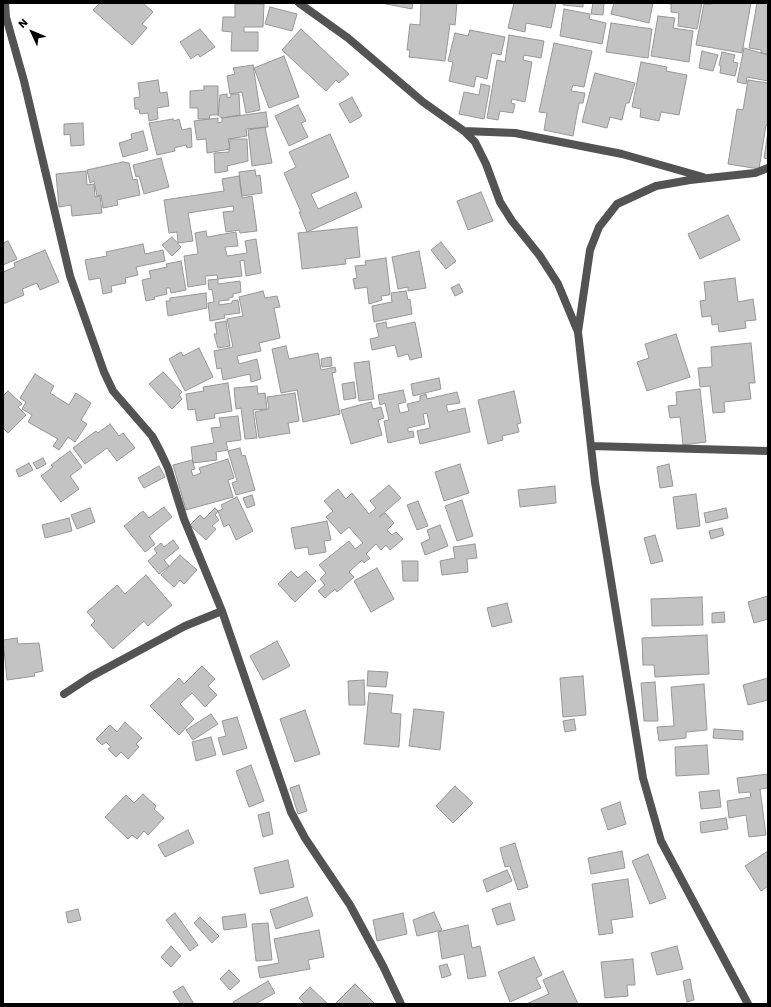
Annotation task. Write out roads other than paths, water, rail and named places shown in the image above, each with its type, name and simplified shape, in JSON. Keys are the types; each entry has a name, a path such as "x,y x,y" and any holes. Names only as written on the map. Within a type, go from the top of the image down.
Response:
{"street":[{"path":"5,3 6,17 24,81 70,276 104,372 113,391 152,436 160,451 184,519 222,611 291,812 305,838 350,904 383,966 401,1004"},
{"path":"299,3 348,38 423,102 464,132 475,142 486,164 500,202 512,221 540,256 558,284 578,332"},
{"path":"464,132 515,133 622,154 707,178"},
{"path":"748,1004 661,841 643,778 595,482 578,332 590,250 599,227 617,204 656,186 707,178 755,173 768,168"},
{"path":"591,446 768,451"},
{"path":"64,694 90,677 184,626 222,611"}]}
